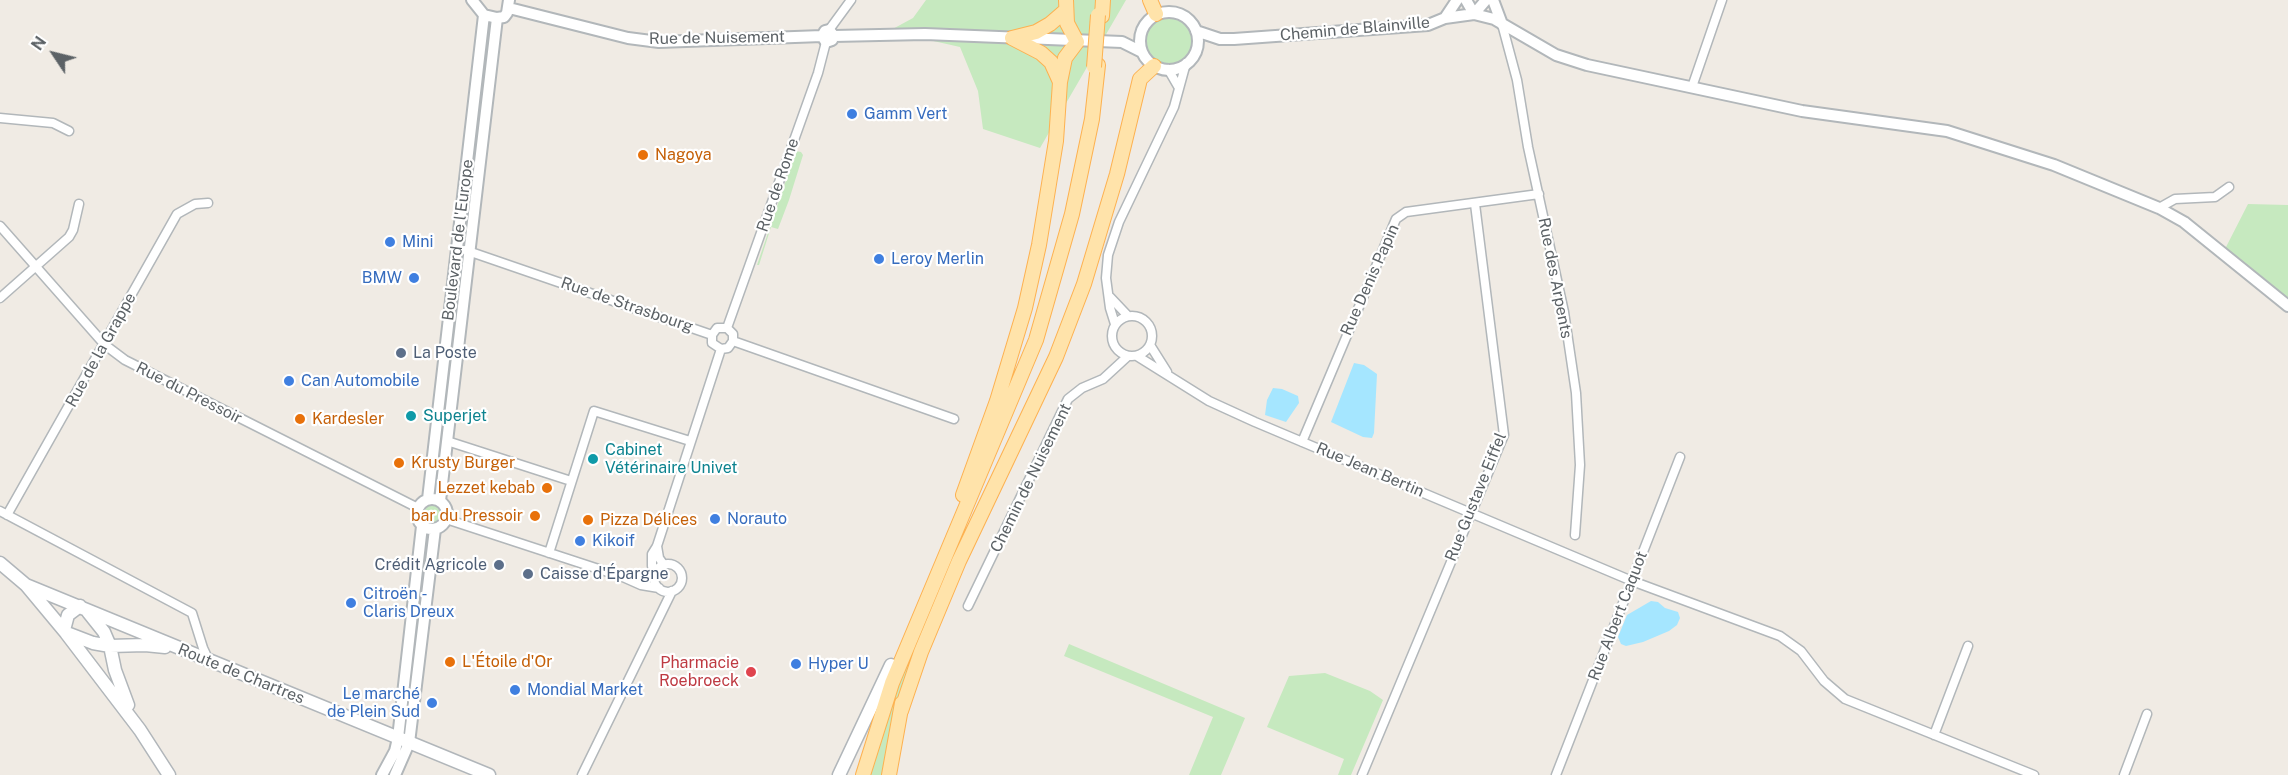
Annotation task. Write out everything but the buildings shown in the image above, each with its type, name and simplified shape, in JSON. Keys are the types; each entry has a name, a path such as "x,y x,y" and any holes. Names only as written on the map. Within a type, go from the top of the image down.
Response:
{"main road":[{"path":"863,775 892,683 1036,340 1072,214 1092,119 1101,0"},
{"path":"1150,0 1156,14"},
{"path":"1012,38 1036,32 1050,24 1066,5"},
{"path":"963,495 997,401 1025,308 1050,190 1060,82 1065,58 1077,42 1068,28 1066,5"},
{"path":"1012,38 1041,53 1051,62 1060,82"},
{"path":"838,775 891,665 1003,406 1042,300 1070,201 1096,66"},
{"path":"901,711 921,652 959,561 1056,357 1080,294 1117,174 1140,79 1161,67"},
{"path":"889,775 915,654 1041,339 1068,244 1072,214"},
{"path":"0,563 26,585 65,631 141,730"},
{"name":"Route de Chartres","path":"26,585 489,775"},
{"path":"65,631 68,615 83,608 104,632 122,692 141,730 169,775"},
{"path":"65,631 93,643 110,646 153,645 181,650"},
{"path":"98,674 108,675 115,670 120,658 134,645"},
{"path":"856,775 891,665"}],"street":[{"path":"472,0 484,15 497,18 504,17 509,4"},
{"path":"828,36 851,0"},
{"path":"1445,18 1457,0"},
{"path":"1466,0 1474,14 1486,0"},
{"path":"1493,0 1502,24"},
{"path":"1692,87 1722,0"},
{"name":"Rue de Nuisement","path":"509,4 628,38 659,42 925,34 1077,42 1122,42 1142,52"},
{"path":"1122,42 1142,29 1156,14 1175,12 1192,22 1198,45 1196,51 1179,68 1161,67"},
{"name":"Chemin de Blainville","path":"1196,31 1220,39 1428,25 1445,18 1474,14 1488,17 1556,55 1577,61 1802,111 1947,131 2054,165 2159,208 2184,222 2288,306"},
{"name":"Boulevard de l'Europe","path":"428,499 484,15"},
{"name":"Boulevard de l'Europe","path":"447,519 446,509 440,501 497,18"},
{"name":"Rue des Arpents","path":"1502,24 1517,80 1564,312 1576,393 1580,465 1575,535"},
{"path":"1142,29 1140,44 1147,60 1161,67 1179,88"},
{"name":"Rue de Rome","path":"728,328 818,73 828,36"},
{"name":"Chemin de Blainville","path":"1196,51 1220,39"},
{"path":"1115,324 1128,316 1139,316 1148,323 1152,334 1150,345 1133,356 1117,350 1114,346 1111,335 1115,324 1106,278 1108,255 1119,222 1173,107 1186,63"},
{"path":"0,118 53,123 69,130"},
{"path":"2159,208 2175,200 2215,197 2229,187"},
{"name":"Rue Denis Papin","path":"1302,442 1396,219 1406,212 1539,194"},
{"name":"Rue de la Grappe","path":"4,513 105,345 177,214 195,204 208,203"},
{"path":"0,298 69,237 79,204"},
{"name":"Rue Gustave Eiffel","path":"1362,775 1504,435 1475,204"},
{"name":"Rue du Pressoir","path":"0,226 105,345 145,371 418,508"},
{"name":"Rue de Strasbourg","path":"457,248 470,250 712,335 712,343 721,350"},
{"path":"1108,294 1128,316"},
{"path":"582,775 665,602 665,590 655,581 656,573 651,560 721,350 730,347 733,341 733,334 728,328 717,328 712,335"},
{"path":"733,341 954,419"},
{"name":"Rue Jean Bertin","path":"1150,345 1171,377"},
{"path":"1113,368 1117,350"},
{"name":"Rue Jean Bertin","path":"1133,356 1209,400 1302,442 1632,581 1780,636 1801,651 1824,681 1845,699 2034,775"},
{"name":"Chemin de Nuisement","path":"968,606 1068,399 1082,388 1103,380 1113,368 1133,356"},
{"path":"549,553 594,411 690,441"},
{"path":"447,441 571,482"},
{"name":"Rue Albert Caquot","path":"1556,775 1680,457"},
{"path":"382,775 404,740 405,672 422,526 417,518 418,508 428,499 440,501"},
{"path":"4,513 192,613 209,660"},
{"path":"422,526 435,529 442,526 447,519 641,585 665,590 679,586 681,574 673,565 664,565 656,573 623,577"},
{"path":"395,775 417,674 435,529"},
{"path":"657,546 659,558 664,565"},
{"path":"1934,735 1968,646"},
{"path":"405,672 417,674"},
{"path":"2124,775 2147,714"}],"green space":[{"path":"926,0 1126,0 1040,148 983,129 978,91 960,47 889,31 913,18"},
{"path":"1168,15 1186,22 1193,40 1186,58 1168,65 1150,58 1143,40 1150,22"},
{"path":"796,151 803,155 789,200 778,229 771,227 759,265 757,265"},
{"path":"2248,204 2288,205 2288,301 2225,249"},
{"path":"431,502 440,505 443,514 440,523 431,526 422,523 419,514 422,505"},
{"path":"936,592 938,592 913,656 886,775 868,775 888,711"},
{"path":"1069,644 1245,718 1221,775 1189,775 1213,717 1064,656"},
{"path":"1325,673 1370,691 1383,700 1351,775 1338,775 1344,759 1267,727 1289,676"}],"water":[{"path":"1354,363 1364,365 1377,374 1372,438 1363,437 1331,422"},
{"path":"1273,388 1298,396 1299,403 1286,422 1265,415 1267,400"},
{"path":"1651,601 1678,612 1680,618 1677,625 1643,642 1626,646 1621,644 1618,637 1627,615"}],"place":[{"name":"Gamm Vert","path":"852,114"},
{"name":"Nagoya","path":"643,155"},
{"name":"Mini","path":"390,242"},
{"name":"Leroy Merlin","path":"879,259"},
{"name":"BMW","path":"414,278"},
{"name":"La Poste","path":"401,353"},
{"name":"Can Automobile","path":"289,381"},
{"name":"Superjet","path":"411,416"},
{"name":"Kardesler","path":"300,419"},
{"name":"Cabinet Vétérinaire Univet","path":"593,459"},
{"name":"Krusty Burger","path":"399,463"},
{"name":"Lezzet kebab","path":"547,488"},
{"name":"bar du Pressoir","path":"535,516"},
{"name":"Norauto","path":"715,519"},
{"name":"Pizza Délices","path":"588,520"},
{"name":"Kikoif","path":"580,541"},
{"name":"Crédit Agricole","path":"499,565"},
{"name":"Caisse d'Épargne","path":"528,574"},
{"name":"Citroën - Claris Dreux","path":"351,603"},
{"name":"L'Étoile d'Or","path":"450,662"},
{"name":"Hyper U","path":"796,664"},
{"name":"Pharmacie Roebroeck","path":"751,672"},
{"name":"Mondial Market","path":"515,690"},
{"name":"Le marché de Plein Sud","path":"432,703"}]}
